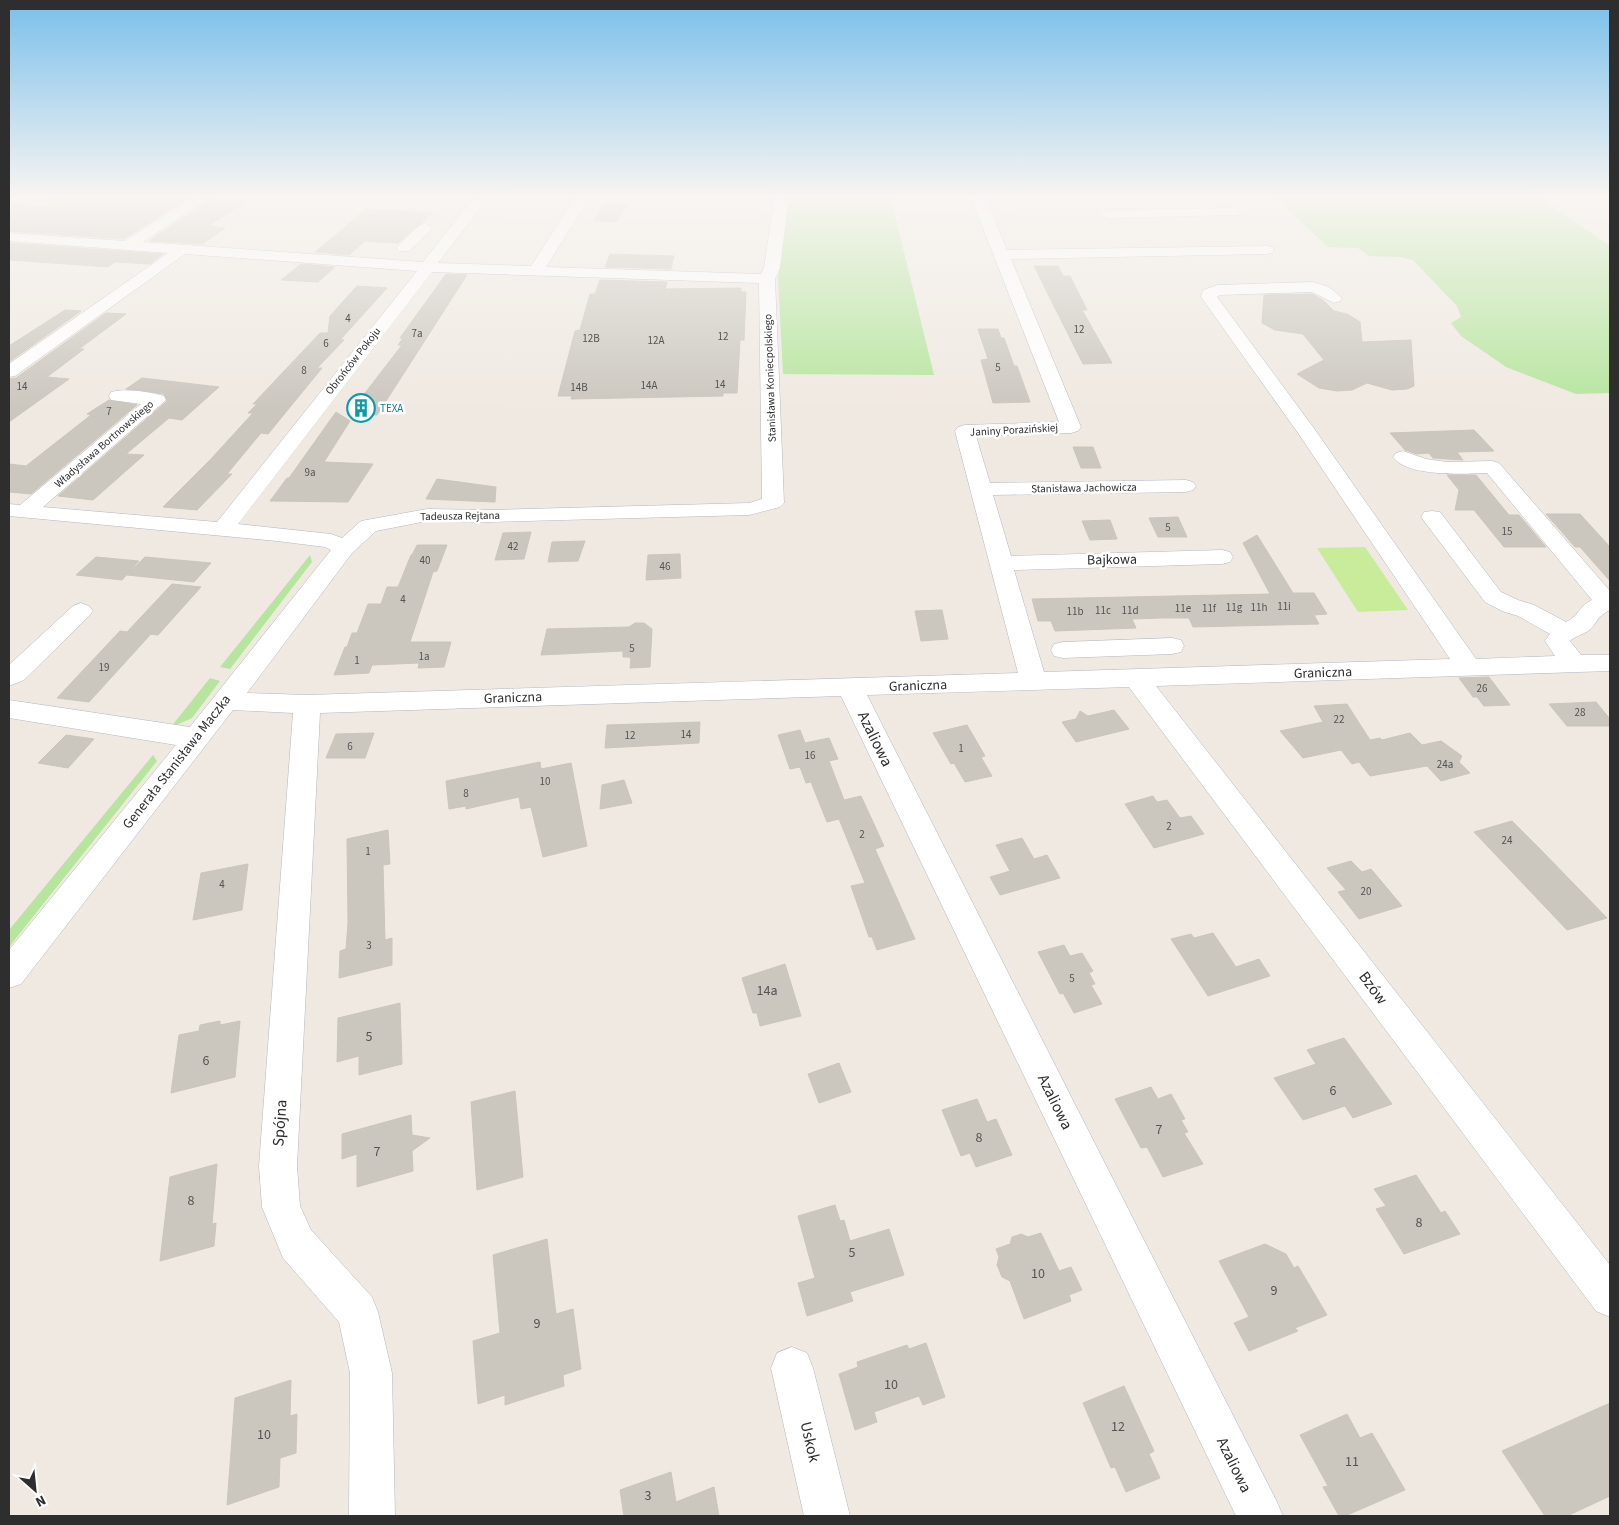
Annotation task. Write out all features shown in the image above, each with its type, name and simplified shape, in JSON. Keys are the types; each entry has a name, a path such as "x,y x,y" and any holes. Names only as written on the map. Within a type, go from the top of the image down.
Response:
{"street":[{"path":"9,372 159,266"},
{"path":"416,266 767,279"},
{"path":"535,272 539,266"},
{"name":"Stanisława Koniecpolskiego","path":"772,266 767,279 773,503"},
{"name":"Janiny Porazińskiej","path":"1006,266 1060,395 1071,426 965,431 1031,671 1031,682"},
{"name":"Obrońców Pokoju","path":"224,528 427,267"},
{"path":"1334,298 1323,290 1313,287 1218,290 1209,292 1209,297 1306,431 1469,668"},
{"name":"Władysława Bortnowskiego","path":"17,511 157,400 118,396"},
{"path":"1404,457 1413,462 1430,466 1492,467 1607,602 1592,609 1581,625 1565,632 1557,642 1575,665"},
{"name":"Stanisława Jachowicza","path":"982,489 1186,486"},
{"name":"Tadeusza Rejtana","path":"344,548 369,526 427,515 488,516 748,509 773,503"},
{"path":"17,511 224,528 331,542 344,548"},
{"path":"1432,517 1493,597 1510,606 1526,610 1565,632"},
{"name":"Generała Stanisława Maczka","path":"9,974 197,738 344,548"},
{"name":"Bajkowa","path":"1002,563 1222,557"},
{"path":"9,677 15,674 81,611"},
{"path":"1063,650 1172,646"},
{"name":"Graniczna","path":"226,701 307,704 1610,663"},
{"name":"Bzów","path":"1136,678 1610,1297"},
{"name":"Azaliowa","path":"850,688 1260,1516"},
{"name":"Spójna","path":"307,704 278,1166 281,1207 298,1244 357,1312 371,1373 372,1516"},
{"path":"9,710 197,738"},
{"name":"Uskok","path":"792,1368 827,1516"}],"green space":[{"path":"780,266 907,266 934,375 783,374 778,277"},
{"path":"1419,266 1610,266 1610,393 1576,394 1506,367 1461,336 1451,323 1461,317 1457,306"},
{"path":"1365,547 1408,610 1358,612 1317,548"},
{"path":"310,555 312,562 230,669 220,667"},
{"path":"210,678 220,681 192,718 170,728"},
{"path":"153,755 157,761 9,947 9,930"}],"building":[{"path":"298,266 335,267 318,282 281,280"},
{"path":"605,266 672,266 671,269"},
{"path":"1034,266 1058,266 1063,276 1070,276 1087,310 1082,310 1112,363 1083,364"},
{"path":"446,274 467,275 377,415 349,414 402,345 398,345 403,338 400,338"},
{"path":"600,280 667,282 665,289 741,288 741,292 746,292 744,340 740,340 737,393 723,393 723,396 571,399 572,396 558,396 575,331 580,330 590,294 595,294"},
{"path":"357,286 387,288 340,340 344,340 317,368 322,368 268,434 261,433 227,474 232,474 197,510 163,507 253,413 248,413 257,404 253,404 320,333 328,333 330,316"},
{"path":"1312,294 1323,300 1334,311 1347,314 1360,322 1362,342 1411,340 1414,386 1407,389 1392,390 1367,383 1352,390 1337,391 1319,388 1297,374 1324,360 1303,334 1275,330 1262,323 1264,295"},
{"path":"65,310 81,311 9,362 9,346"},
{"path":"106,313 126,314 79,349 84,349 47,377 69,379 9,422 9,379 16,378"},
{"path":"978,329 998,329 1001,338 1004,338 1014,366 1017,366 1030,402 993,403 981,360 988,359"},
{"path":"142,378 219,387 182,420 169,418 126,454 144,455 93,500 58,496 167,401 164,394 126,389"},
{"path":"109,400 137,405 31,494 9,492 9,464 26,466 91,415 87,414"},
{"path":"336,412 350,421 324,462 373,464 348,502 270,501 287,478 289,478"},
{"path":"1474,430 1494,451 1457,452 1463,460 1433,458 1429,453 1417,454 1405,450 1390,433"},
{"path":"1073,447 1093,447 1101,468 1081,468"},
{"path":"1447,475 1476,475 1509,515 1519,515 1546,547 1504,547 1474,510 1455,510 1459,490"},
{"path":"437,479 496,487 495,502 426,499"},
{"path":"1546,514 1580,514 1610,547 1610,581 1580,547 1575,547"},
{"path":"1178,517 1187,537 1158,537 1149,518"},
{"path":"1110,520 1117,539 1090,540 1082,521"},
{"path":"531,532 524,559 495,560 503,533"},
{"path":"1257,535 1293,593 1314,593 1327,614 1314,615 1319,624 1193,627 1189,618 1162,618 1132,619 1136,628 1055,631 1051,621 1038,621 1032,599 1270,594 1243,543"},
{"path":"585,541 578,561 548,562 552,542"},
{"path":"417,545 447,545 437,571 433,572 410,642 451,642 444,667 418,668 419,663 372,665 369,673 334,675 352,633 357,633 368,604 381,604 387,587 398,587"},
{"path":"680,554 681,578 646,580 648,555"},
{"path":"96,557 139,561 122,580 76,575"},
{"path":"145,557 211,563 194,582 127,575"},
{"path":"172,584 201,587 158,635 139,633 150,635 89,702 57,698 120,631 127,632"},
{"path":"942,610 948,639 921,641 915,611"},
{"path":"635,623 644,623 652,629 650,667 630,668 631,659 623,657 623,651 541,655 547,629 629,627"},
{"path":"1489,677 1510,705 1484,706 1477,697 1473,697 1459,678"},
{"path":"1596,702 1610,719 1610,726 1567,726 1549,704"},
{"path":"1347,704 1370,740 1380,738 1382,740 1410,733 1422,745 1441,741 1462,756 1459,762 1470,773 1441,781 1427,766 1370,776 1359,762 1352,764 1341,750 1303,758 1280,731 1323,722 1314,706"},
{"path":"1114,710 1129,729 1076,742 1062,722 1076,719 1080,711 1088,716"},
{"path":"700,722 699,743 605,748 607,725"},
{"path":"967,725 985,756 981,757 992,776 965,782 954,763 951,764 933,733"},
{"path":"800,730 805,743 829,738 838,759 829,761 844,800 861,796 884,846 875,849 915,939 877,950 872,937 869,937 851,886 865,883 839,819 827,822 811,782 806,783 800,767 790,769 778,735"},
{"path":"374,733 365,758 326,758 336,734"},
{"path":"66,735 94,739 68,768 38,763"},
{"path":"540,762 541,769 571,763 587,846 543,857 531,807 521,809 519,797 466,809 466,806 449,809 446,781"},
{"path":"624,780 632,803 600,809 602,785"},
{"path":"1153,796 1157,802 1167,800 1180,818 1191,816 1204,834 1154,848 1125,804"},
{"path":"1512,821 1607,918 1567,930 1474,832"},
{"path":"388,830 390,864 383,865 385,940 392,938 392,965 339,978 340,951 346,949 348,923 347,839"},
{"path":"1022,838 1034,859 1047,855 1060,878 1000,895 990,877 1010,871 996,845"},
{"path":"1351,861 1362,872 1371,869 1402,906 1359,919 1338,892 1346,890 1327,868"},
{"path":"248,864 242,910 193,920 201,873"},
{"path":"1213,933 1236,967 1259,959 1270,976 1208,996 1171,939 1191,934 1194,938"},
{"path":"1064,945 1070,956 1082,953 1093,971 1089,973 1095,984 1091,985 1102,1004 1074,1013 1063,993 1060,994 1038,952"},
{"path":"785,964 801,1016 760,1026 757,1013 753,1013 742,978"},
{"path":"400,1003 402,1064 359,1075 359,1056 337,1062 338,1018"},
{"path":"220,1021 220,1025 240,1021 235,1077 171,1093 179,1035 199,1031 200,1025"},
{"path":"1344,1038 1392,1104 1353,1118 1345,1106 1303,1120 1274,1078 1316,1064 1307,1050"},
{"path":"839,1063 851,1092 819,1103 808,1074"},
{"path":"1151,1087 1158,1099 1171,1094 1185,1119 1181,1120 1188,1132 1184,1133 1203,1164 1163,1177 1147,1147 1141,1148 1115,1099"},
{"path":"515,1091 523,1177 477,1190 471,1102"},
{"path":"977,1099 987,1122 996,1119 1012,1155 976,1167 970,1153 961,1156 942,1110"},
{"path":"411,1115 412,1135 430,1138 412,1151 413,1171 357,1187 357,1154 342,1159 342,1134"},
{"path":"217,1164 212,1224 216,1223 214,1246 160,1261 170,1177"},
{"path":"1416,1175 1441,1213 1445,1211 1460,1234 1404,1254 1376,1209 1386,1206 1374,1189"},
{"path":"835,1205 840,1221 844,1220 850,1241 889,1229 904,1275 850,1292 853,1301 807,1316 798,1283 815,1278 798,1216"},
{"path":"1041,1233 1059,1271 1071,1267 1082,1290 1069,1295 1071,1301 1024,1319 1010,1281 1002,1277 997,1265 999,1257 996,1249 1010,1244 1012,1237 1021,1234 1028,1237"},
{"path":"547,1239 556,1314 573,1309 581,1369 563,1375 564,1386 505,1405 505,1395 478,1404 473,1341 500,1333 493,1255"},
{"path":"1265,1244 1286,1254 1294,1268 1298,1266 1327,1315 1295,1328 1298,1331 1249,1351 1234,1323 1249,1317 1219,1261"},
{"path":"926,1343 945,1397 923,1405 919,1396 874,1412 877,1422 855,1430 839,1374 858,1367 857,1362 907,1345 909,1349"},
{"path":"291,1380 290,1416 297,1414 296,1453 280,1458 279,1487 227,1505 235,1398"},
{"path":"1124,1386 1154,1451 1149,1454 1160,1478 1126,1492 1115,1467 1111,1468 1083,1403"},
{"path":"1610,1403 1610,1496 1567,1516 1545,1516 1502,1451"},
{"path":"1347,1414 1360,1438 1372,1433 1405,1490 1345,1516 1339,1516 1323,1487 1328,1486 1300,1435"},
{"path":"671,1472 676,1502 714,1487 719,1516 624,1516 620,1490"}],"place":[{"name":"TEXA","path":"361,408"}]}
